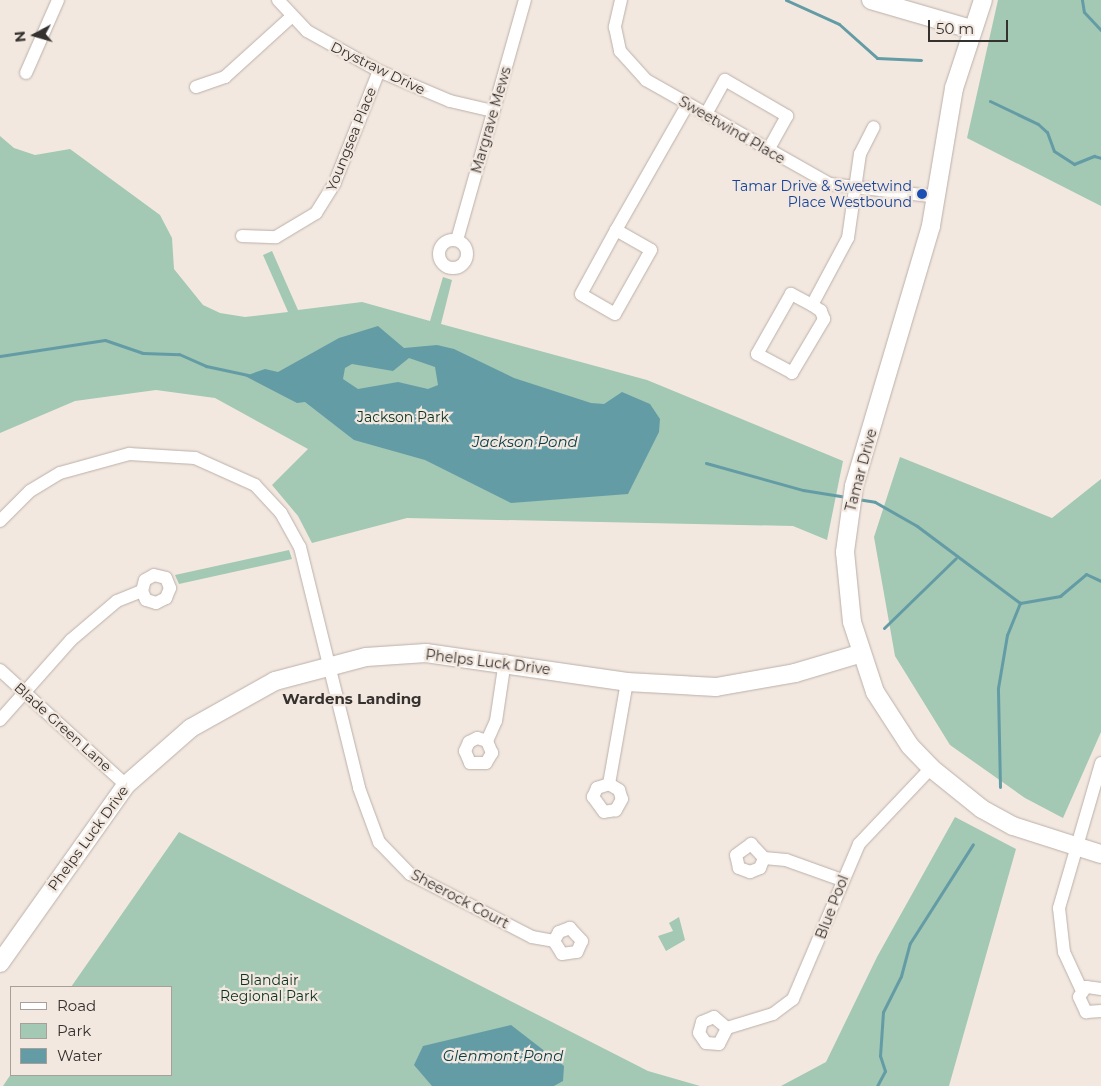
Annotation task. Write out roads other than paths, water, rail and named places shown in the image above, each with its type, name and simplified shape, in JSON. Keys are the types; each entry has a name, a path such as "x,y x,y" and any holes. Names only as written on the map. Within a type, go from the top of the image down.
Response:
{"street":[{"path":"26,73 58,0"},
{"name":"Drystraw Drive","path":"278,0 290,18 379,71 450,101 493,111"},
{"name":"Margrave Mews","path":"457,240 525,0"},
{"name":"Sweetwind Place","path":"621,0 615,27 627,63 646,80 830,184 938,197"},
{"path":"871,0 971,29"},
{"name":"Tamar Drive","path":"983,0 971,29 954,88 938,197 854,486 848,512 846,583 859,654 895,725 931,768 990,814 1075,847 1101,854"},
{"path":"196,87 225,77 290,18"},
{"name":"Youngsea Place","path":"242,236 276,237 316,213 335,182 379,71"},
{"path":"706,114 725,80 787,116 768,150"},
{"path":"616,230 651,250 615,314 581,294 616,230 688,104"},
{"path":"812,305 848,238 857,188 860,154 874,127"},
{"path":"791,294 812,305 821,311 824,319 792,373 757,354 791,294"},
{"name":"Sheerock Court","path":"0,521 46,481 110,457 169,454 220,466 255,485 293,531 306,564 365,812 388,853 426,883 532,937 554,941"},
{"path":"0,720 103,612 142,591"},
{"name":"Phelps Luck Drive","path":"0,962 126,785 168,744 219,709 275,681 329,664 426,653 505,661 627,682 684,687 750,683 859,654"},
{"path":"487,741 496,721 505,661"},
{"name":"Blade Green Lane","path":"0,670 126,785"},
{"path":"609,784 627,682"},
{"path":"1101,763 1075,847 1059,920 1064,952 1082,990 1081,1008 1093,1014 1101,1011"},
{"name":"Blue Pool","path":"727,1028 773,1014 793,999 842,880 870,828 931,768"},
{"path":"764,858 786,860 842,880"},
{"path":"1082,990 1090,986 1101,989"}],"water":[{"name":"Jackson Pond","path":"378,326 404,348 437,345 454,349 514,378 591,403 604,404 622,392 650,404 660,419 659,432 628,494 511,503 425,460 354,440 305,402 297,403 245,376 265,369 278,372 339,338","holes":["409,358 435,367 438,385 428,389 398,382 358,389 343,379 345,368 352,364 393,371"]},
{"name":"Glenmont Pond","path":"511,1025 564,1066 563,1081 554,1086 432,1086 414,1065 423,1046"}],"waterway":[{"path":"786,0 839,24 877,58 921,60"},
{"path":"1082,0 1084,12 1101,30"},
{"path":"990,101 1038,124 1047,132 1054,151 1074,164 1094,156 1101,158"},
{"path":"0,356 105,340 143,353 179,354 206,366 248,375"},
{"path":"706,463 803,490 846,497"},
{"path":"857,499 875,502 917,526 1020,603 1060,596 1086,574 1101,581"},
{"path":"884,628 956,558"},
{"path":"1000,787 998,688 1007,635 1020,603"},
{"path":"877,1086 885,1071 880,1056 883,1012 901,976 910,943 973,844"}],"place":[{"name":"Tamar Drive & Sweetwind Place Westbound","path":"922,194"}],"district":[{"name":"Wardens Landing","path":"352,699"}],"park label":[{"name":"Jackson Park","path":"403,417"},
{"name":"Blandair Regional Park","path":"269,988"}]}
